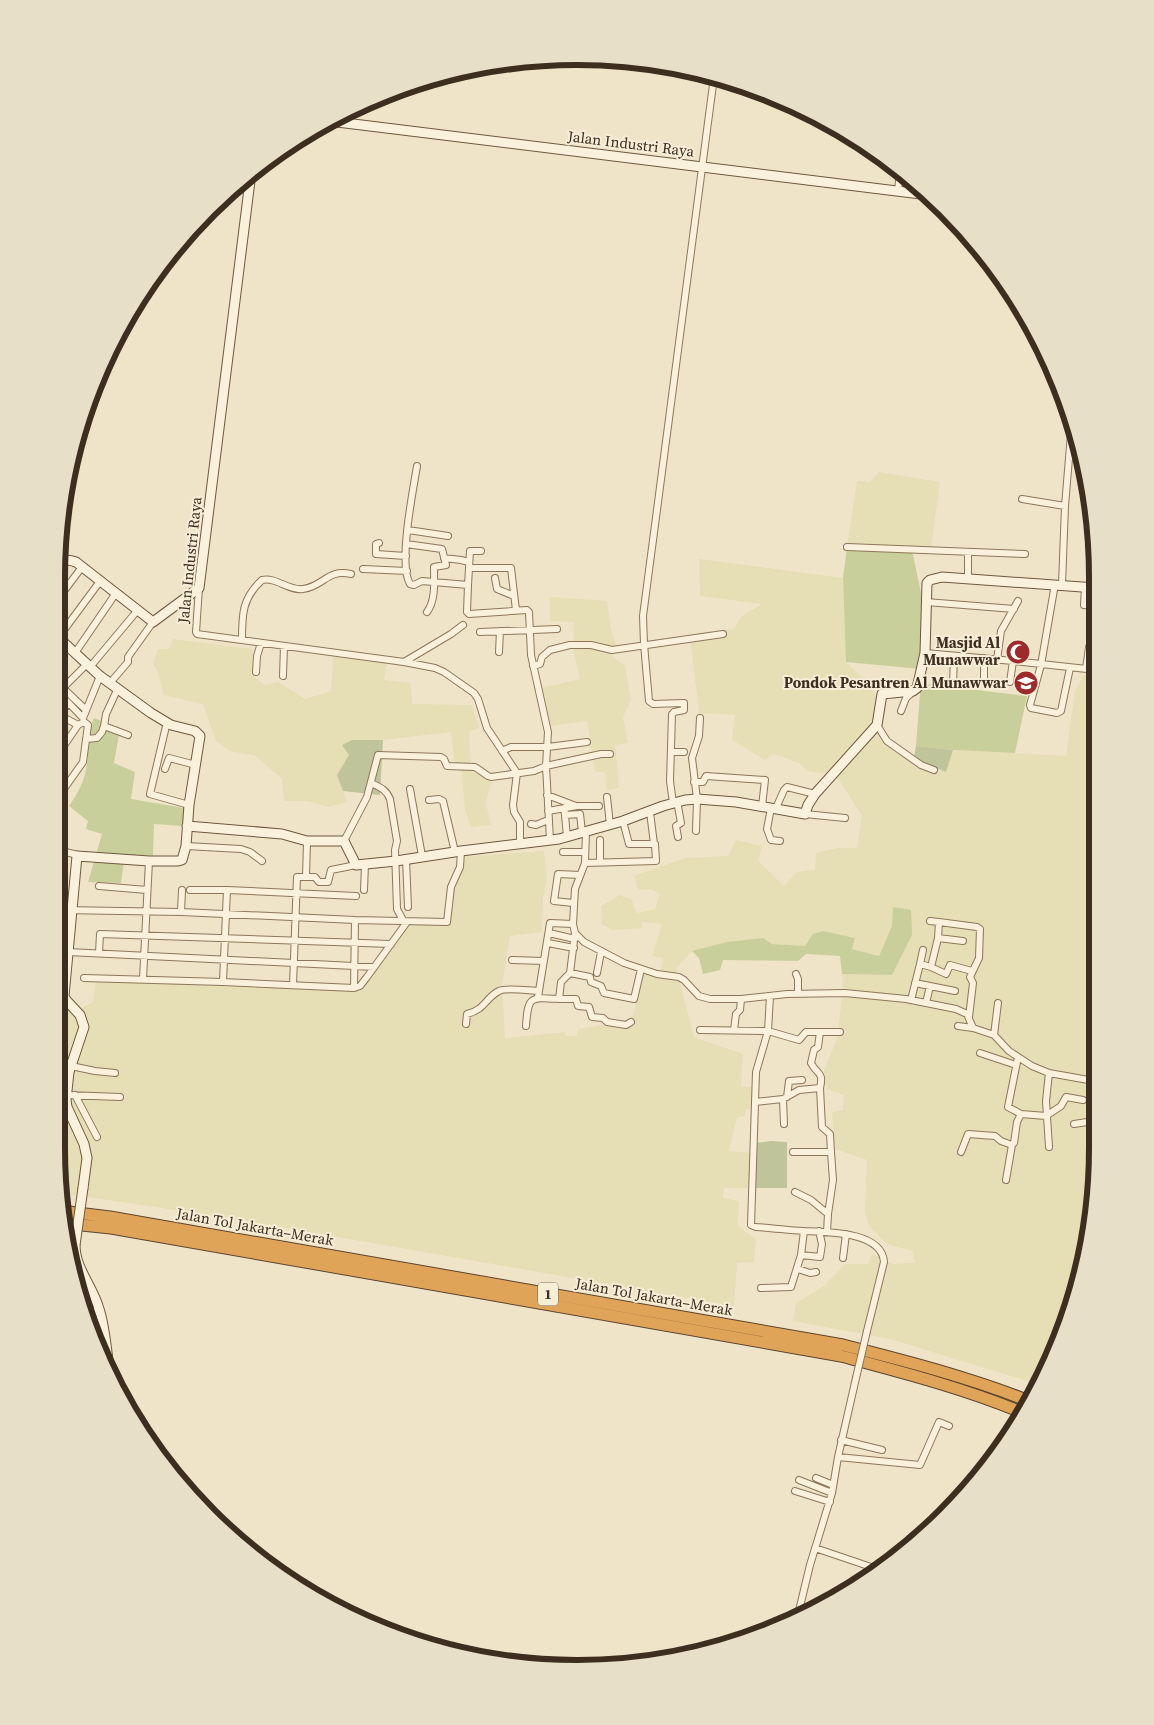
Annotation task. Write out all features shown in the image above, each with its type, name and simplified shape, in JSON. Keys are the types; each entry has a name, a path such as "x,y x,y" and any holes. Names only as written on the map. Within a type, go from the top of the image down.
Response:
{"highway":[{"name":"Jalan Tol Jakarta–Merak","path":"69,1212 120,1219 843,1345 934,1369 1023,1399"},
{"name":"Jalan Tol Jakarta–Merak","path":"71,1224 111,1228 841,1356 902,1373 1016,1410"}],"street":[{"path":"678,837 676,826 681,823 670,781 672,714 684,710 684,703 650,703 643,616 659,507 713,83"},
{"name":"Jalan Industri Raya","path":"342,123 916,193"},
{"path":"898,191 899,179"},
{"name":"Jalan Industri Raya","path":"250,183 199,588 196,633 435,668 444,672 478,699 487,728 517,773"},
{"path":"1070,668 1062,708 1059,712 1030,707 1058,584 1071,439"},
{"path":"417,466 406,544 406,571 410,584 416,584 421,581 434,581 468,585"},
{"path":"1022,499 1065,506"},
{"path":"408,530 448,536"},
{"path":"379,543 376,544 372,554 406,556"},
{"path":"406,544 441,547 445,566 434,567 432,602 427,612"},
{"path":"847,547 1025,554"},
{"path":"481,551 470,551 468,613 528,611 530,649 547,728 546,766 550,840"},
{"path":"968,552 968,579"},
{"path":"444,558 461,560 469,565 511,568 516,610"},
{"path":"66,560 71,560 101,580 153,622"},
{"path":"65,590 82,567"},
{"path":"364,569 406,571"},
{"path":"242,640 242,612 254,586 262,580 276,580 295,589 301,589 315,586 335,573 351,574"},
{"path":"901,711 906,698 915,691 925,653 927,583 930,580 942,577 1089,587"},
{"path":"495,578 497,589 514,596"},
{"path":"65,629 101,580"},
{"path":"1085,587 1084,605 1089,605"},
{"path":"86,739 94,740 102,732 114,685 128,662 128,657 153,622 199,588"},
{"path":"75,653 116,593"},
{"path":"997,660 1001,631 1018,601"},
{"path":"926,602 1014,609"},
{"path":"65,687 88,666 137,610"},
{"path":"404,662 452,634 463,625"},
{"path":"480,632 557,629"},
{"path":"499,652 500,631"},
{"path":"533,666 540,664 544,655 555,648 570,645 591,645 612,650 723,634"},
{"path":"256,672 261,643"},
{"path":"65,644 100,676 151,713 167,722 198,733 200,741 189,805 184,857 178,861 149,861 78,855 65,852"},
{"path":"283,676 284,646"},
{"path":"1086,669 1089,652"},
{"path":"925,653 1012,660 1089,669"},
{"path":"953,685 954,656"},
{"path":"984,658 984,681"},
{"path":"1010,682 1012,660"},
{"path":"65,698 82,718 84,717 100,676"},
{"path":"805,814 815,794 877,725 882,694 915,691"},
{"path":"65,694 86,710"},
{"path":"65,708 68,703"},
{"path":"65,717 78,725"},
{"path":"696,831 697,799 692,758 699,736 700,718"},
{"path":"65,744 78,725 84,722 87,724 83,762 65,787"},
{"path":"167,722 150,794 189,805"},
{"path":"877,725 887,741 921,765 934,770"},
{"path":"104,726 128,735"},
{"path":"502,752 511,746 548,747 587,742"},
{"path":"671,752 684,752"},
{"path":"344,841 367,797 378,755 441,757 447,766 475,767 490,777 534,771 546,766 601,754 610,754"},
{"path":"165,769 168,758 196,765"},
{"path":"517,773 513,805 514,812 520,822 520,843"},
{"path":"694,782 703,782 706,776 765,780 770,807 768,829 771,840 780,841"},
{"path":"371,783 388,793 390,799 397,841 395,850 397,909 405,922"},
{"path":"770,807 788,787 815,794"},
{"path":"410,789 422,856"},
{"path":"547,795 578,806 599,806"},
{"path":"607,797 610,825"},
{"path":"293,985 297,877 316,878 319,882 328,882 330,870 361,864 396,861 567,837 623,821 675,802 697,799 845,818"},
{"path":"65,910 181,912 405,922 448,922 451,888 460,867 458,851 443,800 429,800"},
{"path":"564,812 578,806"},
{"path":"548,811 580,814 584,832 585,863 576,884 573,903 574,948 570,973 561,982 559,998"},
{"path":"564,812 567,837"},
{"path":"585,863 655,862 655,846 650,812"},
{"path":"531,824 536,825 548,820"},
{"path":"623,821 629,844 654,844"},
{"path":"187,826 282,834 307,841 344,841"},
{"path":"600,840 600,862"},
{"path":"306,877 307,841"},
{"path":"344,841 361,864 364,890"},
{"path":"186,846 241,849 250,852 262,861"},
{"path":"563,852 585,852"},
{"path":"65,968 78,855"},
{"path":"406,859 408,907"},
{"path":"143,979 149,861"},
{"path":"573,903 554,901 558,874 580,875"},
{"path":"99,886 147,890"},
{"path":"181,912 182,890"},
{"path":"190,890 356,896"},
{"path":"223,982 227,890"},
{"path":"354,988 355,920"},
{"path":"930,921 977,927 980,929 979,958 972,972 971,981 973,983 969,1018"},
{"path":"84,978 354,988 360,986 405,922"},
{"path":"930,967 938,938 940,922"},
{"path":"526,1026 528,1005 539,994 550,923 573,924"},
{"path":"549,933 575,936 624,964 658,974 679,977 699,996 716,1000 798,994 845,993 911,1000 961,1011 967,1014 973,1028"},
{"path":"99,953 100,934 391,944"},
{"path":"938,938 963,942"},
{"path":"548,942 574,948"},
{"path":"911,1000 923,950"},
{"path":"68,952 374,967"},
{"path":"597,972 601,952"},
{"path":"512,960 544,961"},
{"path":"920,964 946,974 950,965 972,972"},
{"path":"570,973 590,977 591,982 601,986 604,993 634,999 640,969"},
{"path":"796,974 798,994"},
{"path":"915,983 955,991"},
{"path":"926,1003 930,986"},
{"path":"466,1024 467,1014 480,1009 498,991 505,990 576,999 578,1006 590,1008 592,1017 603,1018 606,1022 626,1025 631,1022"},
{"path":"770,996 768,1031 756,1072 751,1225 756,1227 846,1234 870,1242 879,1249 883,1258 841,1440 830,1502 815,1548 800,1609"},
{"path":"65,997 80,1015 84,1028 67,1070 71,1095 97,1137"},
{"path":"734,1030 736,1014 740,1010 741,999"},
{"path":"994,1035 998,1003"},
{"path":"958,1026 973,1028 994,1035 1009,1051 1032,1066 1049,1073 1089,1080"},
{"path":"700,1030 768,1031 799,1040 805,1032 840,1032"},
{"path":"820,1032 818,1047 814,1050 811,1063 821,1074 822,1126 830,1134 833,1180 828,1214 828,1232"},
{"path":"980,1053 1016,1065"},
{"path":"1018,1057 1008,1107 1022,1114 1046,1116 1061,1106 1066,1097 1083,1100"},
{"path":"67,1070 87,1070 115,1074"},
{"path":"1049,1073 1046,1116 1050,1147"},
{"path":"784,1124 788,1080 802,1080"},
{"path":"755,1102 785,1098 799,1090 820,1088"},
{"path":"71,1095 120,1097"},
{"path":"71,1095 68,1107 84,1144 87,1158 75,1249"},
{"path":"1006,1180 1017,1122 1022,1114"},
{"path":"1074,1124 1089,1122"},
{"path":"961,1152 968,1134 995,1136 1001,1141 1012,1145"},
{"path":"793,1152 831,1152"},
{"path":"796,1192 811,1200 828,1214"},
{"path":"761,1288 789,1288 793,1284 801,1256 804,1231"},
{"path":"801,1256 820,1257 822,1244 819,1231"},
{"path":"843,1258 846,1234"},
{"path":"79,1266 100,1310 106,1348"},
{"path":"798,1270 810,1273 816,1272"},
{"path":"92,1312 100,1310"},
{"path":"838,1457 920,1465 939,1422 950,1426"},
{"path":"841,1440 882,1450"},
{"path":"816,1478 833,1484"},
{"path":"799,1480 832,1493"},
{"path":"795,1491 830,1502"},
{"path":"815,1548 871,1567"}],"shaded area":[{"path":"879,472 940,482 931,548 847,547 857,481 870,482"},
{"path":"699,559 843,578 846,662 865,680 876,696 887,745 897,754 914,758 946,771 953,750 1066,756 1075,691 1084,675 1089,675 1088,1181 1085,1215 1072,1281 1050,1344 1031,1383 890,1339 793,1321 796,1303 824,1286 845,1264 868,1264 872,1254 893,1264 915,1263 913,1251 887,1244 869,1226 865,1212 867,1160 835,1149 832,1112 843,1110 844,1095 827,1089 824,1070 837,1039 843,989 842,974 892,975 893,907 892,926 879,956 852,949 854,937 813,934 805,946 772,944 692,951 676,968 694,1037 743,1054 741,1086 753,1087 752,1109 746,1109 745,1116 737,1117 729,1151 754,1153 771,1141 787,1142 787,1188 724,1188 723,1198 739,1201 738,1226 756,1239 754,1262 737,1263 734,1306 216,1216 67,1194 65,1148 65,1000 79,1010 93,1002 96,980 354,988 360,992 410,922 445,921 447,888 458,876 459,857 544,851 547,880 543,898 542,932 510,936 502,985 505,1038 565,1032 566,1036 577,1036 578,1029 610,1024 630,1028 644,972 660,976 663,958 652,956 662,924 642,922 642,928 613,930 602,925 601,906 620,895 631,899 637,913 655,909 660,894 651,889 638,890 634,876 685,858 728,856 736,840 762,846 758,861 784,886 797,872 815,870 816,853 838,848 857,848 862,816 836,775 808,771 799,763 774,754 765,760 732,740 735,715 699,713 690,635 733,629 742,616 762,604 700,596"},
{"path":"550,597 607,601 611,629 618,651 611,654 625,665 631,700 623,717 628,743 615,745 619,788 607,790 605,772 595,772 587,721 551,726 542,688 580,679 573,649 574,622 550,621"},
{"path":"173,639 253,649 252,675 265,685 278,682 305,699 331,691 333,656 387,663 384,680 411,683 412,704 472,705 479,728 469,732 471,763 484,766 492,777 486,803 491,825 471,827 465,810 461,765 454,761 451,732 383,740 352,740 349,755 337,775 347,802 328,807 308,801 284,801 282,779 256,756 230,751 216,741 203,704 164,695 158,672 153,664 158,649 169,649"}],"green space":[{"path":"847,547 912,550 926,617 920,669 846,662 843,578"},
{"path":"919,683 1027,696 1015,753 916,746"},
{"path":"94,718 120,729 114,763 135,772 131,799 184,808 183,826 154,824 153,856 125,855 121,883 88,882 102,834 86,829 88,821 69,806 85,775 89,735"},
{"path":"352,740 383,740 380,795 343,791 337,775 349,755 342,745"},
{"path":"916,746 953,750 946,772 914,758"},
{"path":"893,907 911,910 912,935 892,975 842,974 840,956 806,954 798,961 723,960 720,970 703,974 699,958 692,951 727,942 763,938 772,944 805,946 813,934 823,931 855,938 852,949 879,956 892,926"},
{"path":"771,1141 787,1142 787,1188 755,1188 756,1143"}],"place":[{"name":"Masjid Al Munawwar","path":"1018,652"},
{"name":"Pondok Pesantren Al Munawwar","path":"1026,683"}]}
